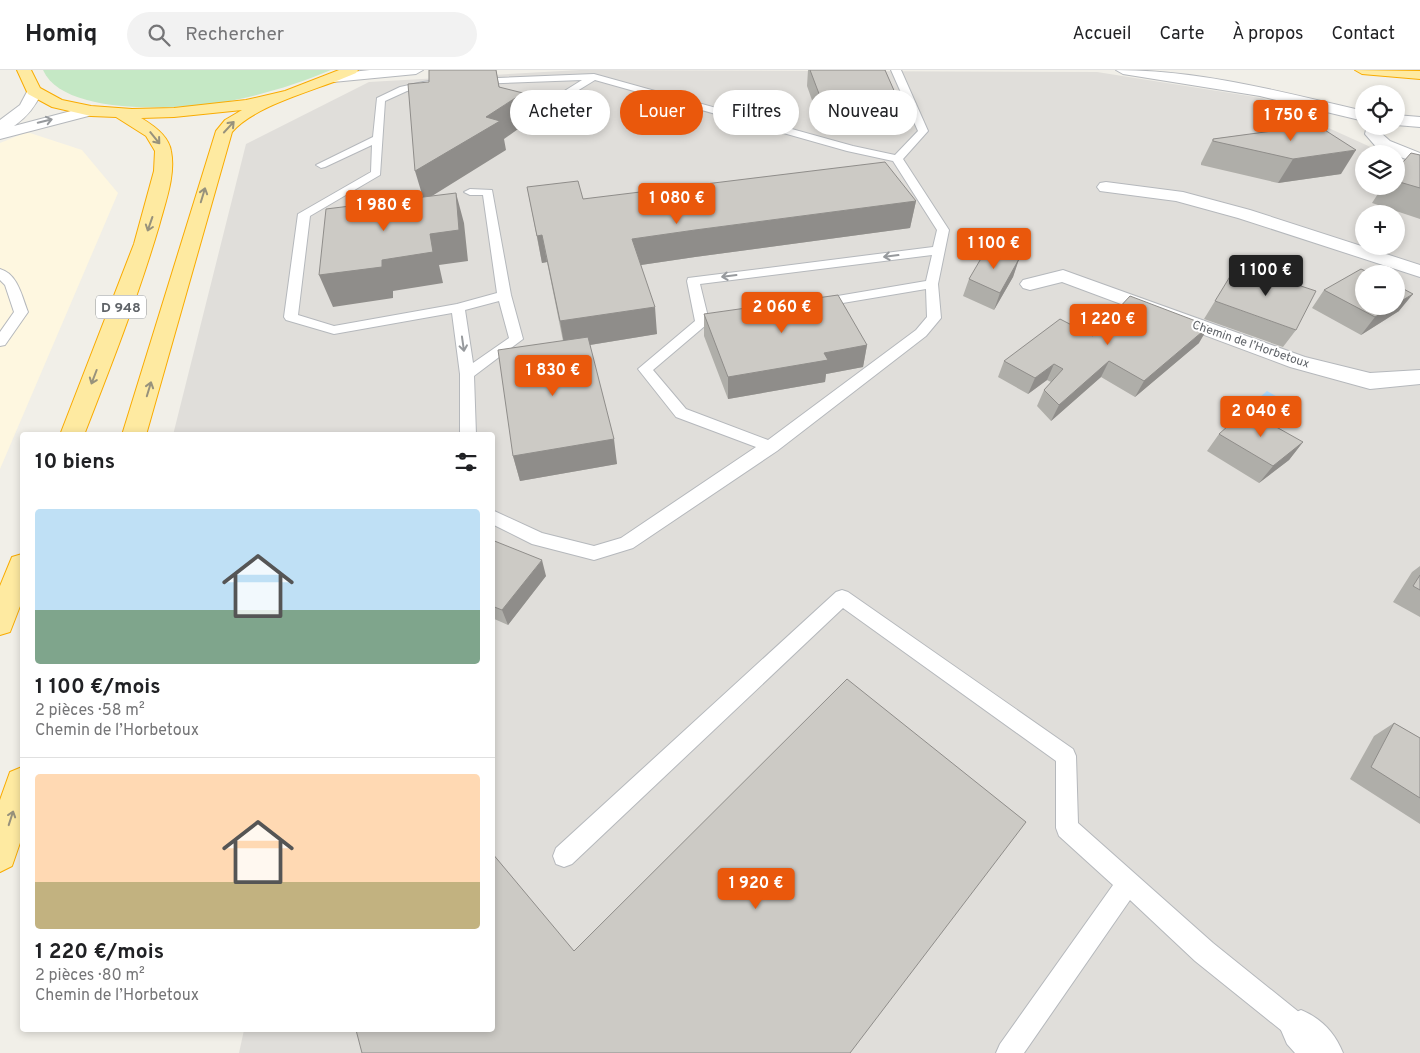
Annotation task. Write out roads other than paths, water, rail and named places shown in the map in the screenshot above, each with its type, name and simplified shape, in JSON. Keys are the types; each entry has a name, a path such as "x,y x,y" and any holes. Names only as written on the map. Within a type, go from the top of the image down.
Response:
{"highway":[{"path":"24,70 24,78 34,91 69,107 90,112 122,114 194,112 269,100 351,70"},
{"path":"1362,70 1420,75"},
{"name":"D 948","path":"135,432 224,131 238,118 269,100"},
{"name":"D 948","path":"73,432 130,280 158,200 163,177 164,152 160,142 138,122 122,114"},
{"path":"0,624 20,570"},
{"path":"0,854 20,789"}],"street":[{"path":"333,78 416,70"},
{"path":"1123,70 1260,91 1311,105 1355,114"},
{"path":"0,127 22,113 30,103 34,91"},
{"path":"1311,105 1355,122"},
{"path":"0,134 90,112"},
{"path":"1405,121 1420,122"},
{"path":"1377,135 1384,145 1420,159"},
{"path":"1106,187 1177,196 1244,214 1420,271"},
{"name":"Chemin de l’Horbetoux","path":"1030,284 1063,276 1298,362 1370,381 1420,377"}],"lane":[{"path":"896,70 923,131 897,159"},
{"path":"573,90 594,77"},
{"path":"464,82 594,77 851,149 897,159 943,230 932,284 934,318 921,333 771,447 627,542 594,553 538,539 495,518"},
{"path":"444,83 415,85 380,100 376,173 304,214 291,317 334,330 458,308 504,295"},
{"path":"321,165 377,139"},
{"path":"467,374 516,339 504,295 488,192 470,192"},
{"path":"702,322 693,281 939,250"},
{"path":"0,272 11,284 21,312 0,342"},
{"path":"807,305 932,284"},
{"path":"458,308 467,374 468,432"},
{"path":"740,316 702,322 645,369 681,413 771,447"},
{"path":"564,856 842,597 1066,756 1067,828 1204,952 1312,1042"},
{"path":"1009,1053 1128,883"}],"water":[{"path":"1267,391 1290,404 1266,426 1242,413"}]}
